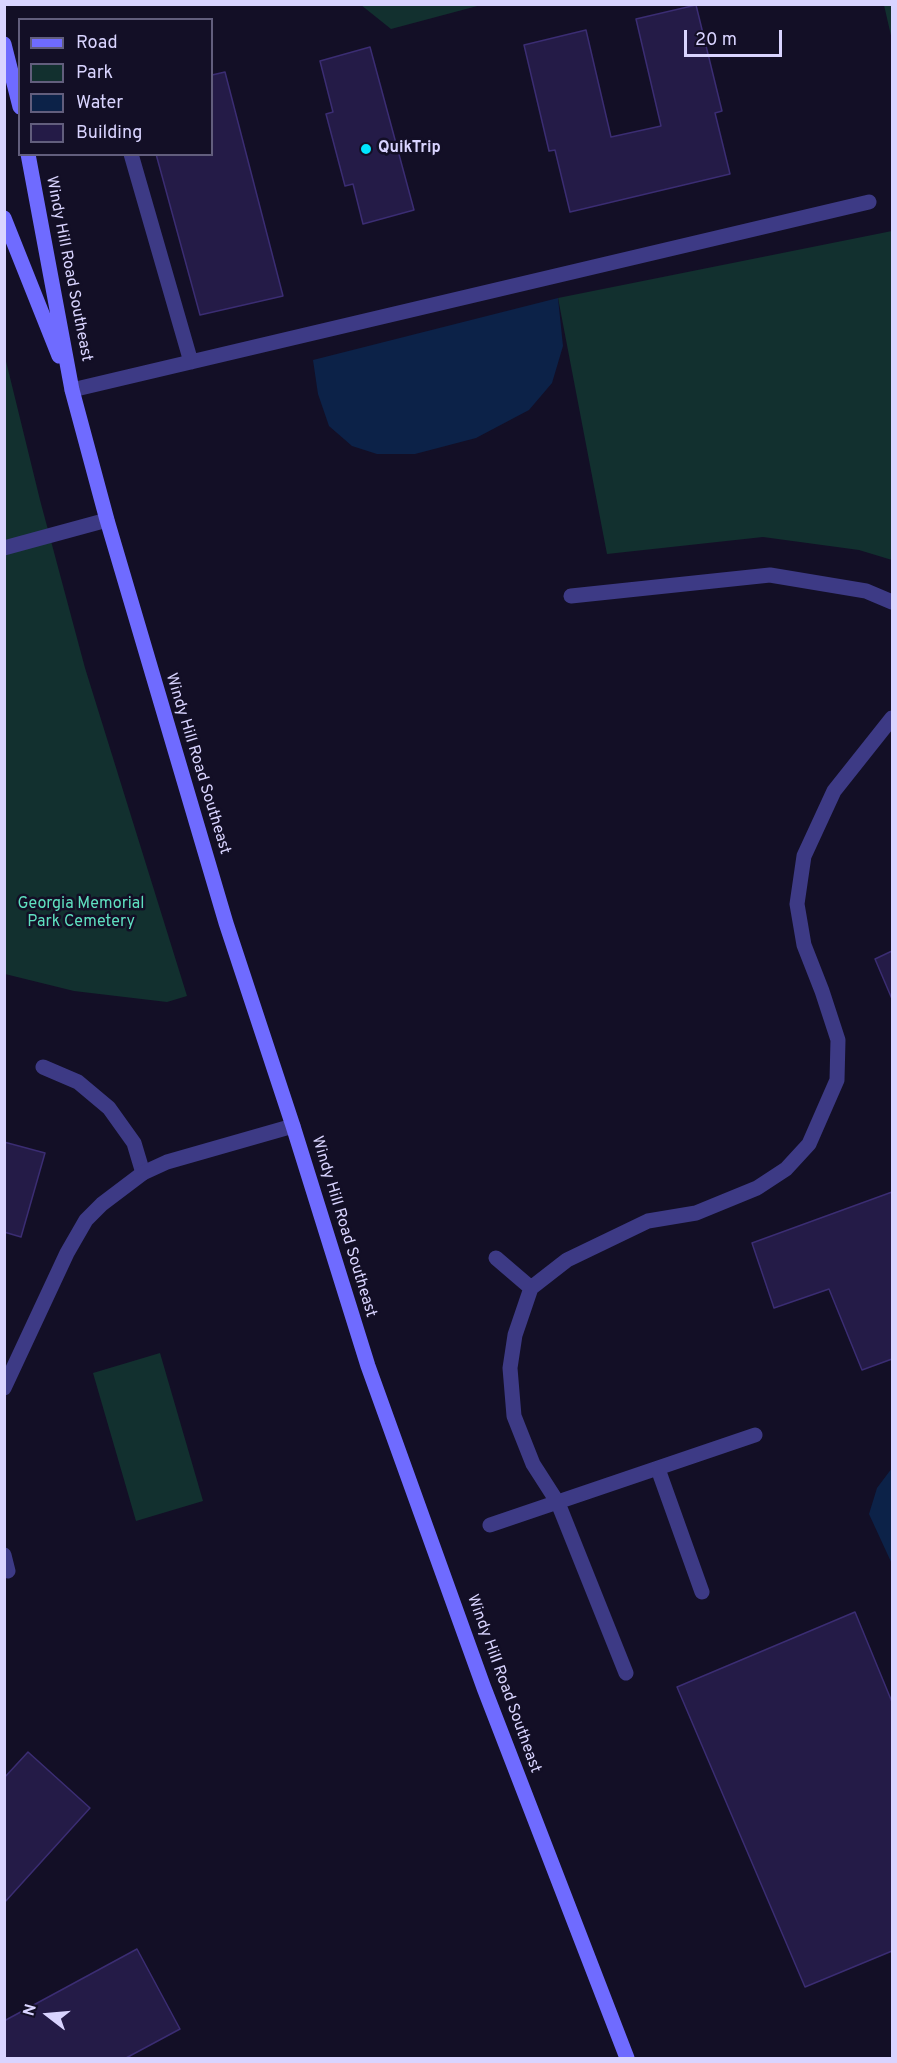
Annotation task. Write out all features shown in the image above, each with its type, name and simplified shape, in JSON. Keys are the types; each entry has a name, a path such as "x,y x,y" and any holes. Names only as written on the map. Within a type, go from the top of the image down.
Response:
{"main road":[{"path":"4,44 18,93"},
{"name":"Windy Hill Road Southeast","path":"28,156 72,390 107,520 225,923 293,1126 372,1377 484,1688 627,2058"},
{"name":"Windy Hill Road Southeast","path":"4,218 72,390"}],"street":[{"path":"132,156 191,362"},
{"path":"72,390 869,202"},
{"path":"4,548 107,520"},
{"path":"570,596 770,575 866,591 892,602"},
{"path":"626,1673 558,1503 533,1464 514,1416 510,1368 515,1335 531,1288 567,1260 648,1221 696,1213 758,1188 786,1169 809,1144 837,1080 838,1040 804,945 797,903 804,856 834,791 892,718"},
{"path":"43,1067 78,1082 109,1108 134,1143 143,1173"},
{"path":"4,1388 67,1253 86,1221 117,1192 143,1173 167,1162 293,1126"},
{"path":"496,1258 531,1288"},
{"path":"490,1526 755,1435"},
{"path":"658,1468 702,1592"},
{"path":"4,1555 8,1571"}],"green space":[{"path":"361,5 481,5 391,29"},
{"path":"884,5 892,5 892,40"},
{"path":"892,231 892,560 859,550 763,537 607,554 558,298"},
{"name":"Georgia Memorial Park Cemetery","path":"4,353 85,668 187,996 167,1002 74,991 5,974"},
{"path":"160,1353 203,1501 136,1521 93,1373"}],"water":[{"path":"558,298 563,346 552,383 529,410 476,438 415,454 377,454 352,446 329,426 318,394 313,360"},
{"path":"892,1468 892,1564 869,1514 877,1488"}],"building":[{"path":"696,5 722,111 715,113 730,174 570,212 555,150 549,151 524,45 586,30 611,137 661,126 636,19"},
{"name":"QuikTrip","path":"370,47 414,210 363,224 353,184 345,186 326,114 333,112 320,61"},
{"path":"225,72 283,296 200,315 157,156 213,156 213,75"},
{"path":"892,951 892,999 875,959"},
{"path":"4,1142 45,1153 21,1237 4,1232"},
{"path":"892,1192 892,1359 862,1370 829,1289 774,1308 752,1243"},
{"path":"855,1612 892,1702 892,1951 805,1987 677,1687"},
{"path":"28,1752 90,1808 4,1903 4,1778"},
{"path":"137,1949 180,2029 126,2058 4,2058 4,2021"}],"place":[{"name":"QuikTrip","path":"366,149"}]}
